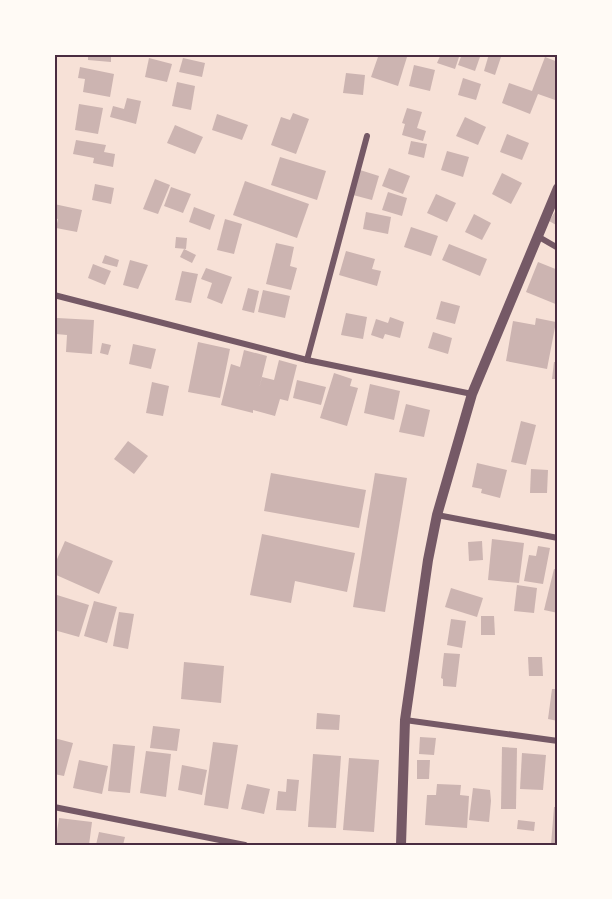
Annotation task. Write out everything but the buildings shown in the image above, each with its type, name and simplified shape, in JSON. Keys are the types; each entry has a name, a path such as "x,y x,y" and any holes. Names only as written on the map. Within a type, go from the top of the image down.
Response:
{"street":[{"path":"307,360 367,136"},
{"path":"401,845 405,720 428,560 437,515 472,394 558,188"},
{"path":"539,237 558,248"},
{"path":"54,295 307,360 472,394"},
{"path":"437,515 558,538"},
{"path":"405,720 558,741"},
{"path":"54,807 245,845"}]}
